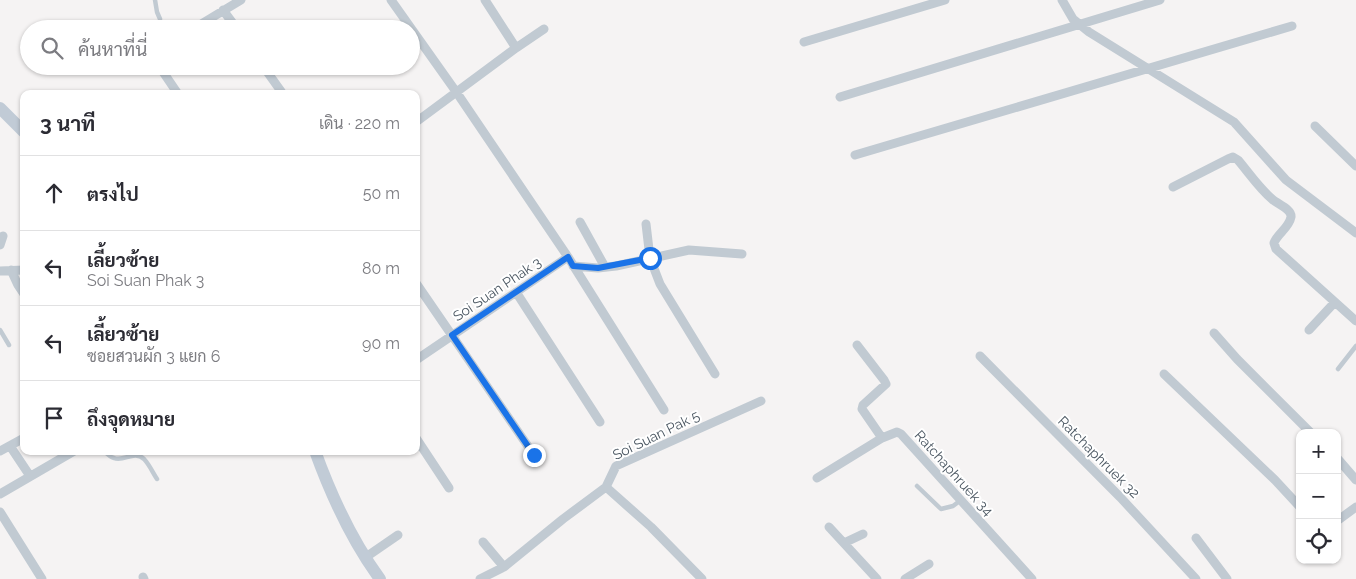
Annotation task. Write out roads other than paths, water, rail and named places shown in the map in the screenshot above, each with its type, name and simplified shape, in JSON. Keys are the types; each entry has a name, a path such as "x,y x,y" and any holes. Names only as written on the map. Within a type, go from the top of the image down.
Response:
{"street":[{"path":"207,20 241,0"},
{"path":"391,0 405,20"},
{"path":"485,0 516,48"},
{"path":"804,42 945,0"},
{"path":"1062,0 1069,14 1079,24 1145,68 1234,122 1286,180 1356,233"},
{"path":"840,97 1160,0"},
{"path":"223,10 230,20"},
{"path":"855,155 1292,26"},
{"path":"420,119 544,29"},
{"path":"420,40 568,257 664,410"},
{"path":"165,75 175,90"},
{"path":"269,75 280,90"},
{"path":"0,108 20,128"},
{"path":"1314,126 1356,166"},
{"path":"1173,187 1228,159 1233,157 1238,160 1272,199 1290,212 1289,223 1275,239 1276,249 1356,320"},
{"path":"580,222 605,267"},
{"path":"646,224 650,258 660,284 715,374"},
{"path":"0,245 3,236"},
{"path":"573,266 598,268 689,250 742,254"},
{"name":"Soi Suan Phak 3","path":"420,357 568,257"},
{"path":"11,270 20,288"},
{"path":"0,271 20,270"},
{"path":"420,289 534,455"},
{"path":"516,292 600,422"},
{"path":"1309,330 1335,302"},
{"path":"1214,334 1308,429"},
{"path":"817,478 882,438 862,409 863,405 886,384 857,345"},
{"name":"Ratchaphruek 32","path":"980,356 1120,497 1196,579"},
{"path":"1164,374 1275,480 1296,503"},
{"name":"Soi Suan Pak 5","path":"480,579 504,567 606,487 616,466 761,401"},
{"name":"Ratchaphruek 34","path":"882,438 893,433 901,434 1030,576"},
{"path":"0,451 20,440"},
{"path":"420,444 449,488"},
{"path":"10,446 30,476"},
{"path":"0,494 67,455"},
{"path":"317,455 340,511 380,579"},
{"path":"1341,463 1356,480"},
{"path":"606,487 651,527 702,579"},
{"path":"1340,519 1356,507"},
{"path":"0,512 39,578"},
{"path":"829,527 877,579"},
{"path":"844,543 863,534"},
{"path":"366,557 398,535"},
{"path":"1196,538 1227,579"},
{"path":"483,542 504,567"},
{"path":"904,579 929,564"},
{"path":"1019,579 1030,576"}],"lane":[{"path":"155,0 156,12 160,19"},
{"path":"0,330 9,345"},
{"path":"1338,369 1356,346"},
{"path":"109,455 112,458 119,459 139,456 145,460 157,479"},
{"path":"917,486 941,509 948,508 960,500"}]}
